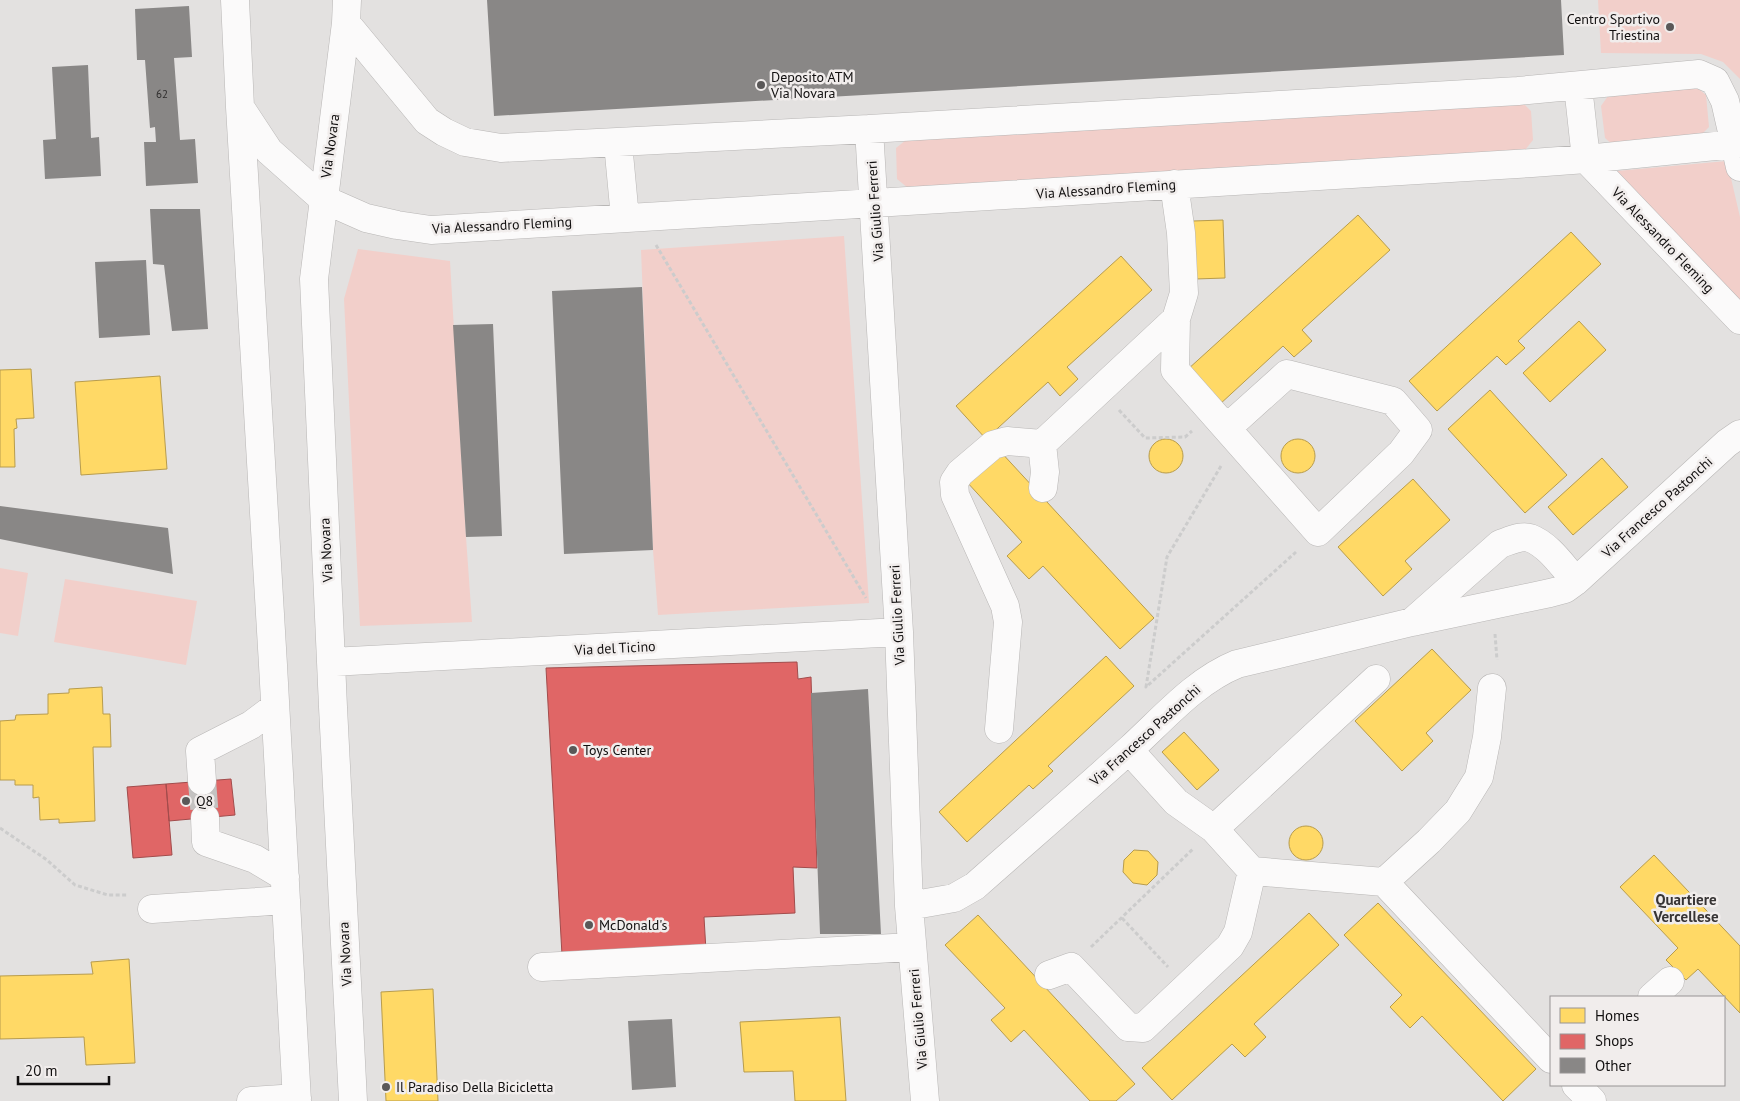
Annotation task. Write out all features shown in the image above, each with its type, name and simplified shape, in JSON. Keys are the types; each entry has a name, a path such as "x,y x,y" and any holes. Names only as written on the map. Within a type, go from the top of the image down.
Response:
{"street":[{"path":"235,0 297,1100 251,1101"},
{"name":"Via Alessandro Fleming","path":"240,107 269,151 323,199 366,218 431,230 1586,159 1737,155 1725,101 1715,81 1699,74 1498,92 870,129 501,148 465,142 427,121 347,11"},
{"name":"Via Novara","path":"347,11 314,279 330,662 353,1101"},
{"path":"1578,86 1586,159"},
{"name":"Via Giulio Ferreri","path":"870,129 899,632 909,906 925,1101"},
{"path":"618,143 625,218"},
{"name":"Via Alessandro Fleming","path":"1586,159 1740,320"},
{"path":"1174,184 1181,233 1184,292 1176,319 1175,370 1225,427 1318,532 1402,454 1418,430 1393,400 1288,374 1225,427"},
{"path":"999,729 1008,622 1005,606 955,495 954,482 960,473 993,445 1007,442 1042,444 1176,319"},
{"name":"Via Francesco Pastonchi","path":"909,906 954,898 975,886 1199,686 1227,669 1237,664 1412,622 1566,588 1740,434"},
{"path":"1042,444 1045,472 1043,488"},
{"name":"Via Francesco Pastonchi","path":"1412,622 1500,544 1514,539 1529,538 1546,548 1576,581"},
{"name":"Via del Ticino","path":"330,662 899,632"},
{"path":"1214,829 1376,679"},
{"path":"1384,882 1429,841 1458,811 1479,777 1487,737 1492,688"},
{"path":"202,781 200,750 251,725 275,707"},
{"path":"1129,750 1176,802 1214,829 1252,871 1384,882 1550,1057"},
{"path":"204,818 206,842 255,859 286,889"},
{"path":"1060,971 1128,1027 1142,1028 1230,946 1238,932 1252,871"},
{"path":"144,902 286,889"},
{"path":"542,966 912,947"},
{"path":"1577,1086 1592,1101"}],"path":[{"path":"651,238 869,603"},
{"path":"1100,390 1145,438 1185,437 1225,427"},
{"path":"1225,427 1167,557 1146,687 1318,532"},
{"path":"0,828 47,860 75,885 108,895 144,902"},
{"path":"1060,971 1122,918 1214,829"},
{"path":"1122,918 1187,987"}],"shaded area":[{"name":"Centro Sportivo Triestina","path":"1598,0 1740,0 1740,79 1723,62 1701,54 1601,53"},
{"path":"1695,86 1706,95 1709,127 1700,136 1614,146 1605,138 1601,106 1608,96"},
{"path":"1522,102 1531,111 1533,140 1525,150 908,188 897,179 896,148 906,140"},
{"path":"1727,161 1740,217 1740,301 1617,171"},
{"path":"844,236 869,603 658,615 653,550 641,250"},
{"path":"358,249 450,261 472,622 360,626 344,299"},
{"path":"0,568 28,573 18,636 0,633"},
{"path":"65,579 197,601 186,665 54,642"}],"building: Homes":[{"path":"1358,215 1390,250 1302,330 1312,341 1294,357 1283,346 1219,405 1187,370"},
{"path":"1223,220 1225,278 1195,279 1193,221"},
{"path":"1571,232 1601,264 1518,341 1525,348 1506,365 1497,356 1437,411 1409,381"},
{"path":"1121,256 1152,290 1067,367 1078,379 1060,396 1048,382 986,439 956,406"},
{"path":"1579,321 1606,350 1550,402 1523,373"},
{"path":"31,369 34,418 16,419 17,428 14,429 15,467 0,467 0,370"},
{"path":"160,376 167,469 81,475 75,382"},
{"path":"1490,390 1567,475 1525,513 1448,429"},
{"path":"1166,439 1178,444 1183,456 1178,468 1166,473 1154,468 1149,456 1154,444"},
{"path":"1298,439 1305,440 1310,444 1314,449 1314,463 1310,468 1305,472 1298,473 1291,472 1286,468 1282,463 1281,456 1282,449 1286,444 1291,440"},
{"path":"999,450 1154,618 1120,649 1043,566 1029,579 1007,556 1022,542 966,481"},
{"path":"1602,458 1628,487 1573,535 1548,507"},
{"path":"1413,479 1450,520 1405,561 1412,569 1383,596 1338,547"},
{"path":"1432,649 1471,690 1426,733 1433,741 1402,771 1355,721"},
{"path":"1106,656 1134,686 1048,766 1053,771 1033,789 1029,785 967,842 939,812"},
{"path":"102,687 103,714 110,714 111,747 93,747 95,821 59,823 59,819 40,820 39,797 33,798 33,785 15,785 15,780 0,780 0,721 15,720 16,715 48,714 48,694 69,693 69,689"},
{"path":"1184,732 1219,770 1197,790 1162,752"},
{"path":"1306,826 1318,831 1323,843 1318,855 1306,860 1294,855 1289,843 1294,831"},
{"path":"1134,850 1148,851 1158,862 1157,875 1147,885 1133,883 1123,872 1124,860"},
{"path":"1654,855 1740,946 1740,1013 1698,969 1686,980 1666,960 1678,948 1620,887"},
{"path":"1378,903 1536,1069 1503,1101 1422,1016 1410,1028 1390,1007 1402,995 1344,935"},
{"path":"1309,913 1339,945 1254,1024 1266,1037 1245,1057 1232,1044 1172,1100 1142,1068"},
{"path":"978,915 1135,1084 1116,1101 1090,1101 1024,1030 1011,1042 991,1020 1005,1008 945,945"},
{"path":"129,959 135,1063 86,1065 84,1037 0,1039 0,976 93,974 91,962"},
{"path":"433,989 438,1101 386,1101 381,992"},
{"path":"840,1017 846,1101 795,1101 793,1071 744,1072 740,1022"}],"building: Shops":[{"path":"797,662 798,679 811,677 817,868 793,867 795,913 704,917 707,968 563,973 546,668"},
{"path":"231,779 235,815 169,821 166,784"},
{"path":"166,784 172,855 133,858 127,787"}],"building: Other":[{"name":"Deposito ATM Via Novara","path":"487,0 1561,0 1564,55 494,116"},
{"path":"189,6 192,57 174,58 180,140 195,139 198,183 146,186 144,142 156,142 155,127 150,128 145,60 137,60 135,9"},
{"path":"88,65 91,138 99,137 101,176 45,179 43,140 56,139 52,67"},
{"path":"150,209 200,209 208,329 172,331 164,265 153,264"},
{"path":"146,260 150,335 99,338 95,262"},
{"path":"642,287 653,550 564,554 552,291"},
{"path":"493,324 502,536 466,537 453,325"},
{"path":"0,506 168,528 173,574 0,539"},
{"path":"868,689 881,934 820,934 811,693"},
{"path":"672,1019 676,1087 632,1090 628,1021"}],"tunnel":[{"path":"202,781 205,818"}],"place":[{"name":"Centro Sportivo Triestina","path":"1670,27"},
{"name":"Deposito ATM Via Novara","path":"761,85"},
{"name":"Toys Center","path":"573,750"},
{"name":"Q8","path":"186,801"},
{"name":"McDonald's","path":"589,925"},
{"name":"Il Paradiso Della Bicicletta","path":"386,1087"}],"district":[{"name":"Quartiere Vercellese","path":"1686,908"}]}
